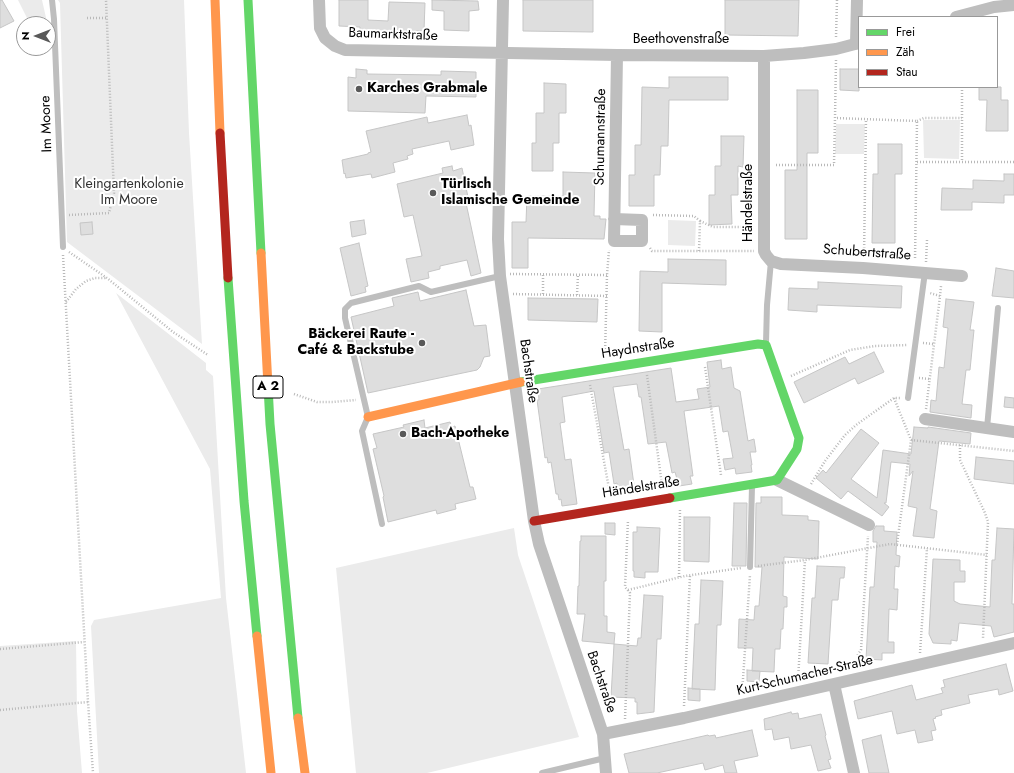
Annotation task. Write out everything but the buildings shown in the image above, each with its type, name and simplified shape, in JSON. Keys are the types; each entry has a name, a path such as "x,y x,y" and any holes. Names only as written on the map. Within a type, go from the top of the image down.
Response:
{"main road":[{"name":"A 2","path":"215,0 224,222 236,398 244,501 271,773"},
{"name":"A 2","path":"248,0 270,424 305,773"},
{"name":"Haydnstraße","path":"368,417 515,383 758,344 766,345"},
{"name":"Händelstraße","path":"534,521 777,480 797,449 799,443 798,433 766,345"}],"street":[{"name":"Baumarktstraße","path":"319,0 320,28 325,38 335,46 345,50 502,52"},
{"name":"Bachstraße","path":"503,0 498,239 500,275 538,544 603,734 606,773"},
{"path":"857,0 858,44"},
{"path":"960,16 994,7 1014,5"},
{"name":"Beethovenstraße","path":"502,52 617,55 764,56 836,49 858,44"},
{"name":"Schumannstraße","path":"614,241 617,55"},
{"name":"Händelstraße","path":"764,56 764,227 767,256"},
{"path":"614,219 642,220 642,241 614,241"},
{"name":"Schubertstraße","path":"767,256 781,264 863,268 962,276"},
{"path":"925,419 1014,432"},
{"path":"777,480 869,525"},
{"name":"Kurt-Schumacher-Straße","path":"603,734 684,718 856,680 1014,643"},
{"path":"834,684 854,773"}],"lane":[{"name":"Im Moore","path":"52,0 62,215 62,247"},
{"name":"Händelstraße","path":"766,345 767,256"},
{"path":"908,398 922,292 920,272"},
{"path":"382,524 362,430 368,417 345,318 345,309 351,303 419,286 431,292 500,275"},
{"path":"987,428 998,308"},
{"path":"750,567 752,484"},
{"path":"542,773 605,758"}],"path":[{"path":"62,215 109,213 114,193 106,0"},
{"path":"764,164 834,165 836,0"},
{"path":"87,18 107,18"},
{"path":"962,88 962,161"},
{"path":"835,118 916,121 924,118 962,118"},
{"path":"863,268 866,119"},
{"path":"916,121 920,272"},
{"path":"916,162 1014,162"},
{"path":"642,220 646,215 694,216 700,221 713,227 764,227"},
{"path":"699,250 700,221"},
{"path":"920,272 927,240"},
{"path":"605,369 607,275 610,247 614,241"},
{"path":"642,241 652,250 699,250 767,256"},
{"path":"62,247 107,278 173,332 208,355"},
{"path":"62,247 84,642 93,773"},
{"path":"543,274 543,294"},
{"path":"500,275 607,275"},
{"path":"577,295 578,275"},
{"path":"66,302 76,289 86,281 95,278 107,278"},
{"path":"922,292 940,296 925,419"},
{"path":"503,294 607,296"},
{"path":"779,381 850,350 875,346 916,345"},
{"path":"702,353 723,489"},
{"path":"645,363 664,499"},
{"path":"587,372 612,508"},
{"path":"294,394 317,402 333,402 364,398"},
{"path":"805,494 825,461 845,435 856,425 894,398 908,398"},
{"path":"894,398 911,440 897,544"},
{"path":"911,440 1014,451"},
{"path":"960,445 960,460 988,522 983,638 986,650"},
{"path":"679,578 680,497"},
{"path":"625,730 630,593 625,587 629,505"},
{"path":"856,680 858,654 861,650 869,525"},
{"path":"628,590 690,575 805,560 890,544 987,555"},
{"path":"921,664 920,653 927,548"},
{"path":"797,692 805,560"},
{"path":"743,705 742,694 750,567"},
{"path":"684,718 690,575"},
{"path":"0,649 84,642"},
{"path":"0,710 88,702"}],"green space":[{"path":"18,0 42,0 46,16 26,16"},
{"name":"Kleingartenkolonie Im Moore","path":"58,0 184,0 189,133 202,344 67,242 60,3"},
{"path":"923,120 960,120 959,159 924,158"},
{"path":"836,124 865,124 864,154 835,154"},
{"path":"668,220 696,221 695,246 668,245"},
{"path":"116,293 206,363 206,370 213,376 226,598 246,773 99,773 91,626 94,620 221,598 210,469"},
{"path":"514,528 518,555 579,737 427,773 356,773 336,568"},
{"path":"76,641 77,711 82,773 0,773 0,646"}],"traffic: fast":[{"path":"248,0 261,253"},
{"path":"228,278 244,501 257,636"},
{"path":"521,382 758,344 766,345 799,438 797,449 777,480 670,498"},
{"path":"268,386 270,424 298,718"}],"traffic: slow":[{"path":"215,0 220,133"},
{"path":"261,253 268,386"},
{"path":"368,417 521,382"},
{"path":"257,636 271,773"},
{"path":"298,718 305,773"}],"traffic: jam":[{"path":"220,133 228,278"},
{"path":"534,521 670,498"}],"place":[{"name":"Karches Grabmale","path":"359,89"},
{"name":"Türlisch Islamische Gemeinde","path":"433,193"},
{"name":"Bäckerei Raute - Café & Backstube","path":"422,343"},
{"name":"Bach-Apotheke","path":"403,434"}]}
